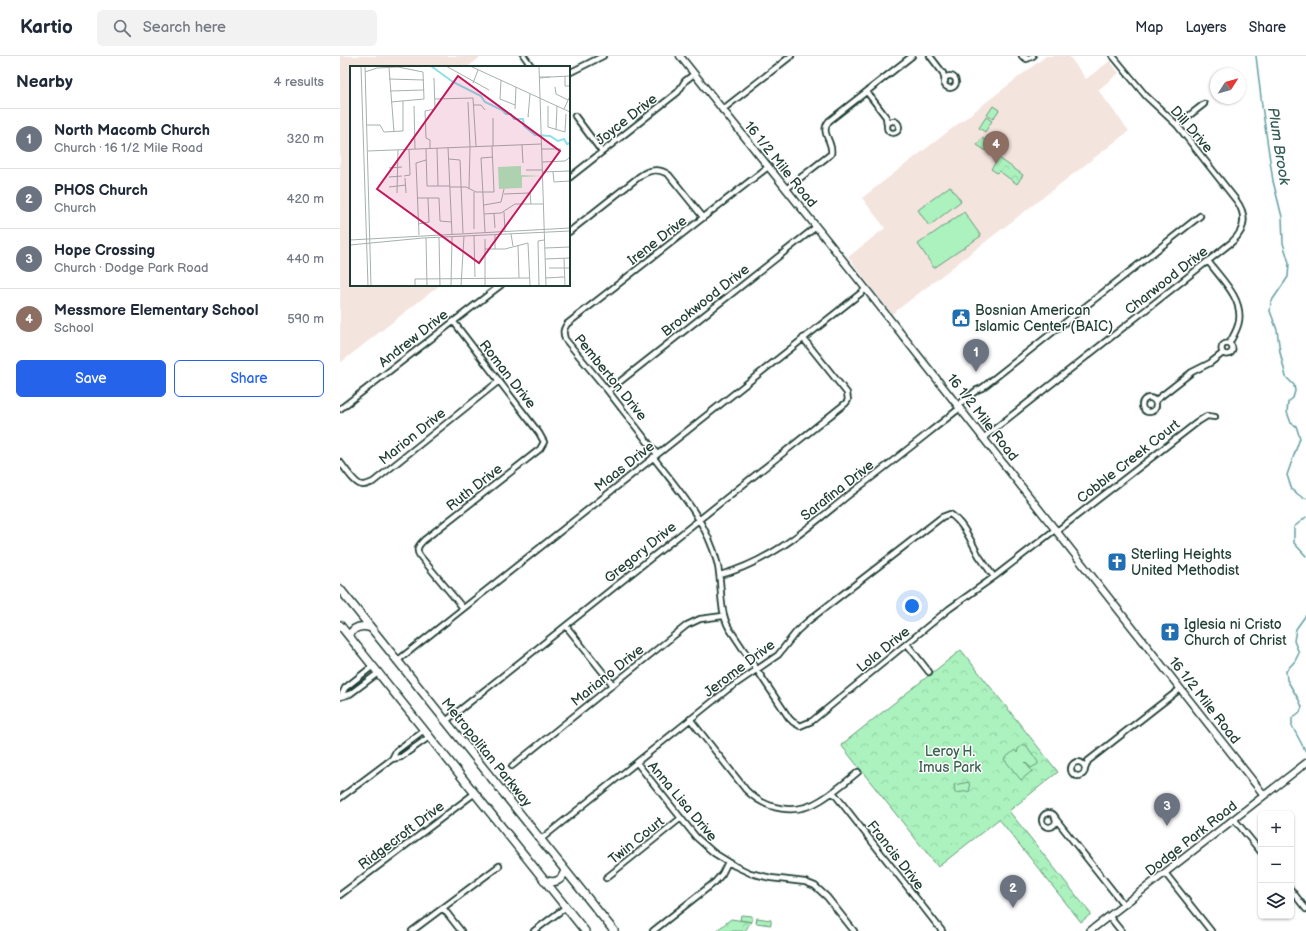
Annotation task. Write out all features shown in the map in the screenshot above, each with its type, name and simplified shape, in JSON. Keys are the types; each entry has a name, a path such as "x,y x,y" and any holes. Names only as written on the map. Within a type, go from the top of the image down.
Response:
{"main road":[{"name":"Metropolitan Parkway","path":"340,589 614,931"},
{"path":"340,624 585,931"},
{"path":"350,636 353,630 358,627 364,626 371,628"},
{"path":"544,880 552,882 558,881 562,877 565,870"}],"street":[{"path":"524,56 531,66"},
{"path":"570,72 603,56"},
{"name":"16 1/2 Mile Road","path":"680,56 866,289 1264,795"},
{"path":"722,110 791,56"},
{"path":"786,189 831,154 832,148 825,133 826,125 912,56"},
{"path":"930,56 943,73 946,86 950,88 954,87 956,84 954,77 943,73"},
{"path":"1022,56 1027,58 1033,56"},
{"name":"Dill Drive","path":"1114,56 1146,96 1177,125 1240,206 1243,212 1243,223"},
{"name":"Joyce Drive","path":"570,177 678,92 685,82 694,74"},
{"path":"945,81 950,76"},
{"path":"867,92 886,117 897,122 899,125 898,131 894,133 890,132 886,117"},
{"path":"1177,125 1204,104"},
{"path":"574,116 602,152"},
{"path":"888,125 893,121"},
{"name":"Irene Drive","path":"563,333 567,324 768,167"},
{"path":"570,231 640,176 653,170 662,171 669,175 703,218"},
{"name":"Sarafina Drive","path":"720,575 736,571 749,565 787,543 959,407 976,390 988,383 1200,216"},
{"name":"Charwood Drive","path":"983,438 1236,239 1243,223"},
{"name":"Brookwood Drive","path":"608,391 816,227"},
{"path":"1208,261 1232,293 1238,303 1240,311 1240,320 1236,332 1229,344 1223,346 1223,353"},
{"name":"Andrew Drive","path":"340,409 500,286"},
{"name":"Maas Drive","path":"397,660 866,289"},
{"name":"Roman Drive","path":"453,321 539,433 544,442"},
{"name":"Pemberton Drive","path":"563,333 565,339 608,391 683,495 699,520 714,550 718,563 723,616 756,670 789,718 800,726"},
{"name":"Gregory Drive","path":"446,722 843,406 848,400 847,393 803,338"},
{"path":"1223,353 1228,355 1233,351 1232,346 1229,344"},
{"path":"1154,401 1192,372 1210,363 1223,353"},
{"name":"Marion Drive","path":"340,462 354,480 360,485 366,485 373,482 499,381"},
{"name":"Cobble Creek Court","path":"1056,530 1199,420 1207,416 1215,417"},
{"name":"Ruth Drive","path":"462,608 420,556 417,549 418,546 540,449 544,442"},
{"name":"Jerome Drive","path":"540,840 727,690 778,655 797,631 808,621 942,517 950,514 956,519 969,536 994,577"},
{"name":"Lola Drive","path":"800,726 812,721 949,609 1056,530"},
{"name":"Mariano Drive","path":"512,766 687,626 700,619 723,616"},
{"path":"566,626 613,685"},
{"path":"907,644 929,672"},
{"path":"340,696 345,688 373,666"},
{"path":"340,696 350,694 378,673"},
{"path":"1088,761 1084,774 1075,776 1071,773 1071,766 1075,763 1088,761 1180,689"},
{"path":"690,720 746,790 763,803 772,807 782,809 800,809 814,804 833,792 858,772"},
{"path":"392,759 396,751 424,730"},
{"path":"340,798 392,759 401,757 430,736"},
{"path":"1080,762 1085,769"},
{"name":"Anna Lisa Drive","path":"637,763 702,843 714,853 743,870 759,875 805,882 815,886 827,897 854,931"},
{"name":"Dodge Park Road","path":"1090,931 1306,763"},
{"name":"Francis Drive","path":"833,792 942,931"},
{"name":"Ridgecroft Drive","path":"340,895 475,793"},
{"path":"1062,825 1045,827 1042,823 1042,818 1048,813 1053,814 1055,818 1062,825 1124,904"},
{"name":"Twin Court","path":"606,878 681,818"},
{"path":"1052,826 1055,823 1055,818"},
{"path":"1234,819 1258,848"},
{"path":"653,931 715,882 722,874 728,862"},
{"path":"412,931 499,866"},
{"path":"1165,873 1211,931"},
{"path":"1294,894 1306,909"},
{"path":"534,931 566,907"},
{"path":"443,908 460,931"},
{"path":"1109,916 1121,931"}],"shaded area":[{"path":"340,56 482,56 469,66 350,66 350,286 439,286 340,363"},
{"path":"1046,56 1069,56 1086,79 1110,61 1119,73 1098,90 1129,131 892,314 848,257 885,228 862,198"}],"green space":[{"path":"993,106 999,110 993,119 987,115"},
{"path":"986,117 992,121 985,132 979,128"},
{"path":"982,138 993,145 988,152 977,145"},
{"path":"999,158 1023,175 1017,184 999,171 997,173 991,169"},
{"path":"950,186 961,201 929,226 918,210"},
{"path":"964,212 981,236 934,268 918,244"},
{"name":"Leroy H. Imus Park","path":"961,650 1058,772 1009,811 1091,914 1081,922 999,819 938,867 841,745"},
{"path":"1023,745 1026,745 1038,764 1031,768 1025,762 1032,771 1021,780 1004,759 1015,750 1017,753 1018,749"},
{"path":"969,782 970,791 955,793 954,785"},
{"path":"741,915 752,916 752,922 740,920"},
{"path":"757,918 771,920 771,925 756,923"},
{"path":"731,919 751,922 745,931 716,931"}],"waterway":[{"name":"Plum Brook","path":"1256,56 1273,181 1282,217 1283,243 1289,263 1288,277 1271,302 1270,311 1277,330 1286,377 1294,385 1295,391 1293,398 1288,402 1287,412 1291,423 1296,426 1300,438 1287,475 1292,490 1303,498 1306,498"},
{"name":"Plum Brook","path":"1306,517 1294,527 1294,543 1306,556"},
{"name":"Plum Brook","path":"1306,615 1296,629 1294,641 1299,653 1295,661 1286,671 1287,680 1302,707 1300,712 1292,718 1292,726 1306,752"}],"place":[{"name":"Messmore Elementary School","path":"996,164"},
{"name":"Bosnian American Islamic Center (BAIC)","path":"961,318"},
{"name":"North Macomb Church","path":"976,372"},
{"name":"Sterling Heights United Methodist","path":"1117,562"},
{"name":"Iglesia ni Cristo Church of Christ","path":"1170,632"},
{"name":"Hope Crossing","path":"1167,826"},
{"name":"PHOS Church","path":"1013,908"}]}
